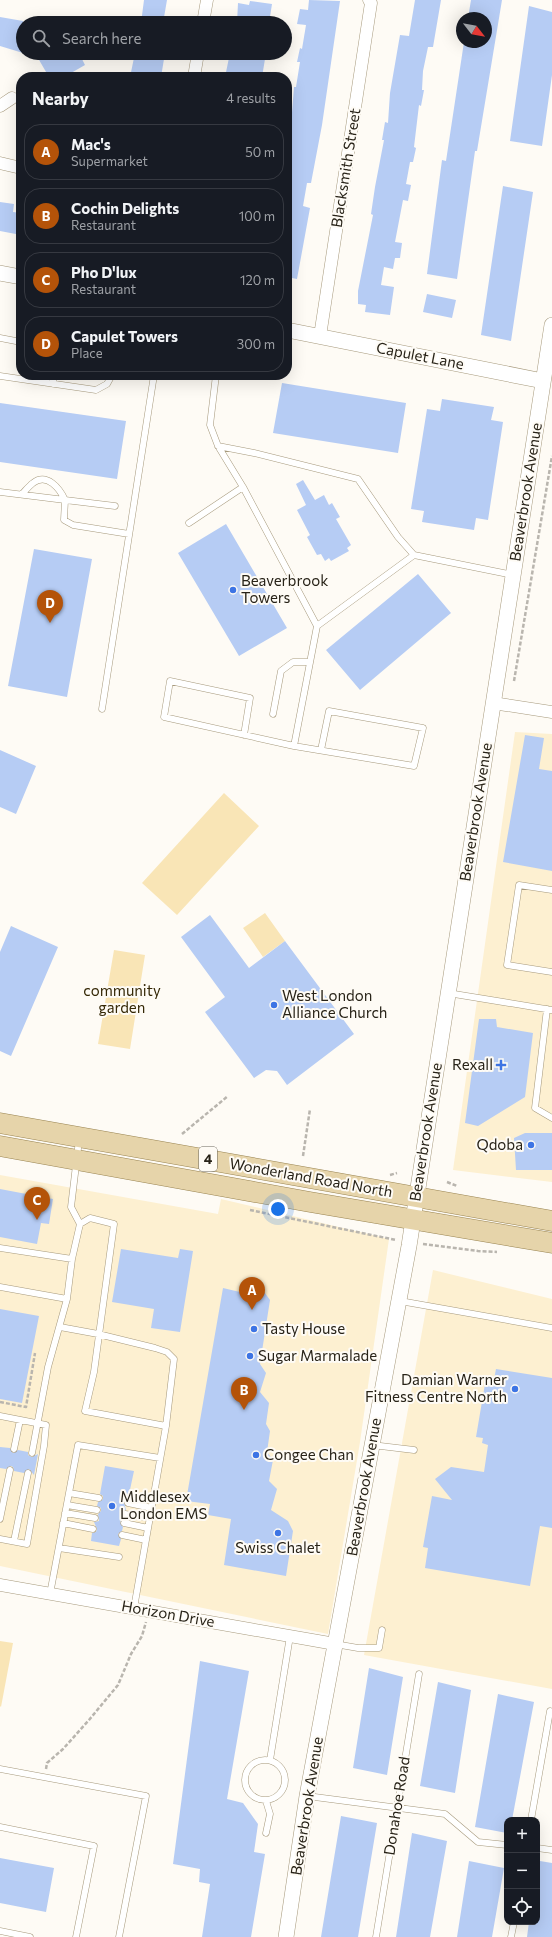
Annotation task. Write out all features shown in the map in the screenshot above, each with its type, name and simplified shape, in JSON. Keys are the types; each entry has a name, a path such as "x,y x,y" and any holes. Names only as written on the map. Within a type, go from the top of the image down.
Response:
{"main road":[{"name":"Wonderland Road North","path":"0,1122 552,1221"},
{"name":"Wonderland Road North","path":"0,1146 552,1243"}],"street":[{"path":"204,16 207,0"},
{"name":"Blacksmith Street","path":"320,336 371,3 369,0"},
{"path":"195,72 197,60"},
{"path":"0,106 12,98"},
{"path":"0,164 16,167"},
{"path":"0,273 16,276"},
{"name":"Beaverbrook Avenue","path":"286,1937 307,1796 409,1242 411,1219 416,1197 513,575 548,382 552,325"},
{"name":"Capulet Lane","path":"292,331 548,382"},
{"path":"493,703 552,712"},
{"name":"Horizon Drive","path":"0,1585 335,1644"}],"lane":[{"path":"0,338 16,341"},
{"path":"0,376 16,378"},
{"path":"26,380 96,390 107,384 109,380"},
{"path":"52,384 53,380"},
{"path":"102,709 153,380"},
{"path":"215,380 210,426 218,446 243,487 317,626 294,746"},
{"path":"218,446 254,453 358,479 398,536 414,555 513,575"},
{"path":"22,494 34,482 44,480 51,482 60,490 65,500 64,520 73,526 129,534"},
{"path":"189,523 243,487"},
{"path":"0,492 115,506"},
{"path":"317,626 414,555"},
{"path":"274,714 281,671 293,662 310,662"},
{"path":"244,735 250,698 170,681 164,717 244,735 294,746 414,766 423,728 329,711 321,750"},
{"path":"552,890 519,885 507,965 552,972"},
{"path":"448,993 550,1010 535,1108 552,1118"},
{"path":"32,1452 48,1367 67,1299 72,1259 80,1224 71,1207 80,1136"},
{"path":"80,1224 90,1218 114,1224 94,1372 85,1411 166,1426"},
{"path":"0,1248 72,1259"},
{"path":"0,1287 67,1299"},
{"path":"398,1300 552,1328"},
{"path":"60,1327 98,1334 167,1352 174,1359 166,1426 134,1608"},
{"path":"0,1416 46,1425 44,1446 27,1544 0,1539"},
{"path":"14,1449 20,1420"},
{"path":"50,1594 78,1445 160,1458"},
{"path":"372,1445 414,1450"},
{"path":"0,1519 10,1470"},
{"path":"14,1541 28,1474"},
{"path":"69,1493 99,1498"},
{"path":"128,1503 152,1508"},
{"path":"67,1505 97,1510"},
{"path":"66,1513 95,1518"},
{"path":"125,1514 150,1518"},
{"path":"64,1523 93,1529"},
{"path":"124,1523 148,1528"},
{"path":"122,1534 146,1540"},
{"path":"59,1548 119,1557"},
{"path":"335,1644 358,1648 379,1648 382,1630"},
{"path":"270,1760 290,1636"},
{"name":"Donahoe Road","path":"376,1937 419,1674"},
{"path":"532,1817 550,1711"},
{"path":"260,1760 270,1760 279,1764 284,1772 286,1782 282,1792 275,1798 266,1801 256,1798 249,1792 245,1783 246,1773 251,1765 260,1760"},
{"path":"0,1769 146,1796 119,1937"},
{"path":"307,1796 446,1814 478,1842 504,1845"},
{"path":"266,1801 270,1814 266,1833"},
{"path":"0,1827 94,1846 76,1937"},
{"path":"540,1848 552,1850"},
{"path":"511,1937 513,1925"},
{"path":"0,1931 30,1937"}],"path":[{"path":"514,681 552,456"},
{"path":"182,1134 228,1096"},
{"path":"303,1156 310,1109"},
{"path":"0,1402 26,1407 35,1353"},
{"path":"45,1777 47,1763 63,1749 90,1720 118,1685 131,1654 142,1636 148,1611"}],"shaded area":[{"path":"515,732 552,734 552,1182 453,1170"},
{"path":"0,1175 218,1214 221,1199 389,1239 360,1442 328,1634 0,1566"},
{"path":"433,1270 552,1299 552,1689 364,1655"}],"green space":[{"path":"224,793 259,826 177,915 142,883"},
{"path":"265,913 285,941 263,957 243,928"},
{"name":"community garden","path":"114,950 145,955 130,1049 98,1044"},
{"path":"0,1641 13,1643 1,1707 0,1706"}],"building":[{"path":"144,0 167,0 164,16 142,16"},
{"path":"309,0 340,1 322,125 311,183 307,183 303,206 310,208 297,279 292,278 292,112 294,87 296,87 300,62 297,62 300,48 302,49 306,25 297,24 300,9 308,10"},
{"path":"415,0 441,0 433,47 428,47 423,71 422,90 424,90 421,106 419,105 414,147 416,148 413,162 410,162 406,184 411,185 408,201 403,200 395,242 402,243 400,258 395,258 393,269 384,267 381,285 394,287 390,315 365,312 366,305 358,304 358,291 373,215 371,214 384,140 382,140 385,122 388,123 390,93 400,35 409,36"},
{"path":"471,0 502,0 477,151 475,151 457,279 427,274 442,160 446,161 463,48 492,48 492,12 469,12"},
{"path":"250,1 272,4 270,16 237,16 238,3 249,5"},
{"path":"529,6 552,12 552,75 542,146 510,141"},
{"path":"0,17 16,20 16,51 0,46"},
{"path":"39,60 82,60 85,65 73,72 46,72"},
{"path":"134,60 164,60 162,72 131,72"},
{"path":"229,60 265,60 263,72 226,72"},
{"path":"503,186 533,192 511,341 481,335"},
{"path":"0,202 14,204 13,212 16,212 16,234 0,231"},
{"path":"427,294 456,300 452,318 423,312"},
{"path":"282,383 406,403 398,453 273,433"},
{"path":"442,399 494,407 491,420 503,422 488,520 476,518 474,530 422,522 424,511 411,509 427,409 440,411"},
{"path":"0,403 126,421 117,479 0,462"},
{"path":"303,480 315,500 324,495 329,505 332,503 340,517 336,519 351,545 347,548 349,551 331,561 329,558 325,561 321,554 317,555 307,537 310,535 297,510 306,505 296,484"},
{"name":"Beaverbrook Towers","path":"226,524 287,628 239,656 178,553"},
{"path":"34,549 92,559 67,697 8,686"},
{"name":"Beaverbrook Towers","path":"418,574 451,613 360,690 326,650"},
{"path":"525,735 544,738 539,769 552,771 552,871 503,862"},
{"path":"0,750 36,766 16,814 0,807"},
{"name":"West London Alliance Church","path":"210,915 249,968 285,941 354,1034 287,1085 277,1071 266,1070 254,1078 205,1012 225,997 181,937"},
{"path":"11,926 58,947 11,1056 0,1051 0,952"},
{"name":"Rexall","path":"479,1019 496,1019 497,1027 533,1033 525,1097 478,1126 465,1123"},
{"path":"525,1133 552,1133 552,1170 516,1170 514,1138"},
{"path":"0,1189 53,1199 49,1224 41,1223 37,1244 0,1237"},
{"path":"121,1249 178,1258 180,1249 193,1251 180,1332 151,1328 154,1309 112,1302"},
{"path":"247,1286 262,1289 270,1300 260,1364 266,1373 260,1392 269,1403 266,1424 270,1431 267,1452 273,1460 269,1481 277,1489 271,1510 288,1521 293,1531 286,1576 224,1565 231,1519 208,1515 210,1504 186,1501 223,1288 244,1293"},
{"path":"0,1309 39,1316 22,1403 0,1399"},
{"path":"496,1369 552,1378 552,1528 540,1526 530,1586 425,1568 428,1548 423,1547 432,1496 452,1500 435,1479 451,1467 484,1472 488,1445 482,1443 483,1438 476,1437 486,1378 494,1379"},
{"path":"0,1447 10,1448 13,1453 18,1450 28,1452 28,1455 32,1457 38,1454 34,1475 29,1469 24,1473 14,1471 13,1467 11,1466 6,1469 0,1468"},
{"name":"Middlesex London EMS","path":"105,1466 134,1471 128,1499 124,1502 126,1510 121,1513 121,1516 125,1518 120,1522 123,1527 122,1531 118,1534 121,1539 119,1546 91,1541 92,1533 96,1532 97,1529 94,1522 99,1521 98,1514 101,1511 101,1508 97,1506 98,1502 103,1499 103,1496 100,1494"},
{"path":"200,1661 249,1671 227,1799 243,1803 258,1824 254,1852 265,1854 251,1937 202,1937 210,1884 199,1882 200,1869 173,1864"},
{"path":"369,1668 403,1677 387,1775 353,1768"},
{"path":"438,1682 471,1690 455,1793 420,1786"},
{"path":"498,1694 534,1702 513,1817 504,1817 504,1832 475,1827"},
{"path":"341,1816 377,1823 358,1937 321,1937"},
{"path":"412,1833 447,1841 430,1937 396,1937"},
{"path":"0,1858 54,1868 46,1912 0,1903"},
{"path":"469,1861 504,1868 492,1937 457,1937"},
{"path":"540,1861 552,1863 552,1937 527,1937 529,1925 540,1925"}],"place":[{"name":"Beaverbrook Towers","path":"233,590"},
{"name":"Capulet Towers","path":"50,623"},
{"name":"West London Alliance Church","path":"274,1005"},
{"name":"Rexall","path":"501,1065"},
{"name":"Qdoba","path":"531,1145"},
{"name":"Pho D'lux","path":"37,1220"},
{"name":"Mac's","path":"252,1310"},
{"name":"Tasty House","path":"254,1329"},
{"name":"Sugar Marmalade","path":"250,1356"},
{"name":"Damian Warner Fitness Centre North","path":"515,1389"},
{"name":"Cochin Delights","path":"244,1410"},
{"name":"Congee Chan","path":"256,1455"},
{"name":"Middlesex London EMS","path":"112,1506"},
{"name":"Swiss Chalet","path":"278,1533"}]}
